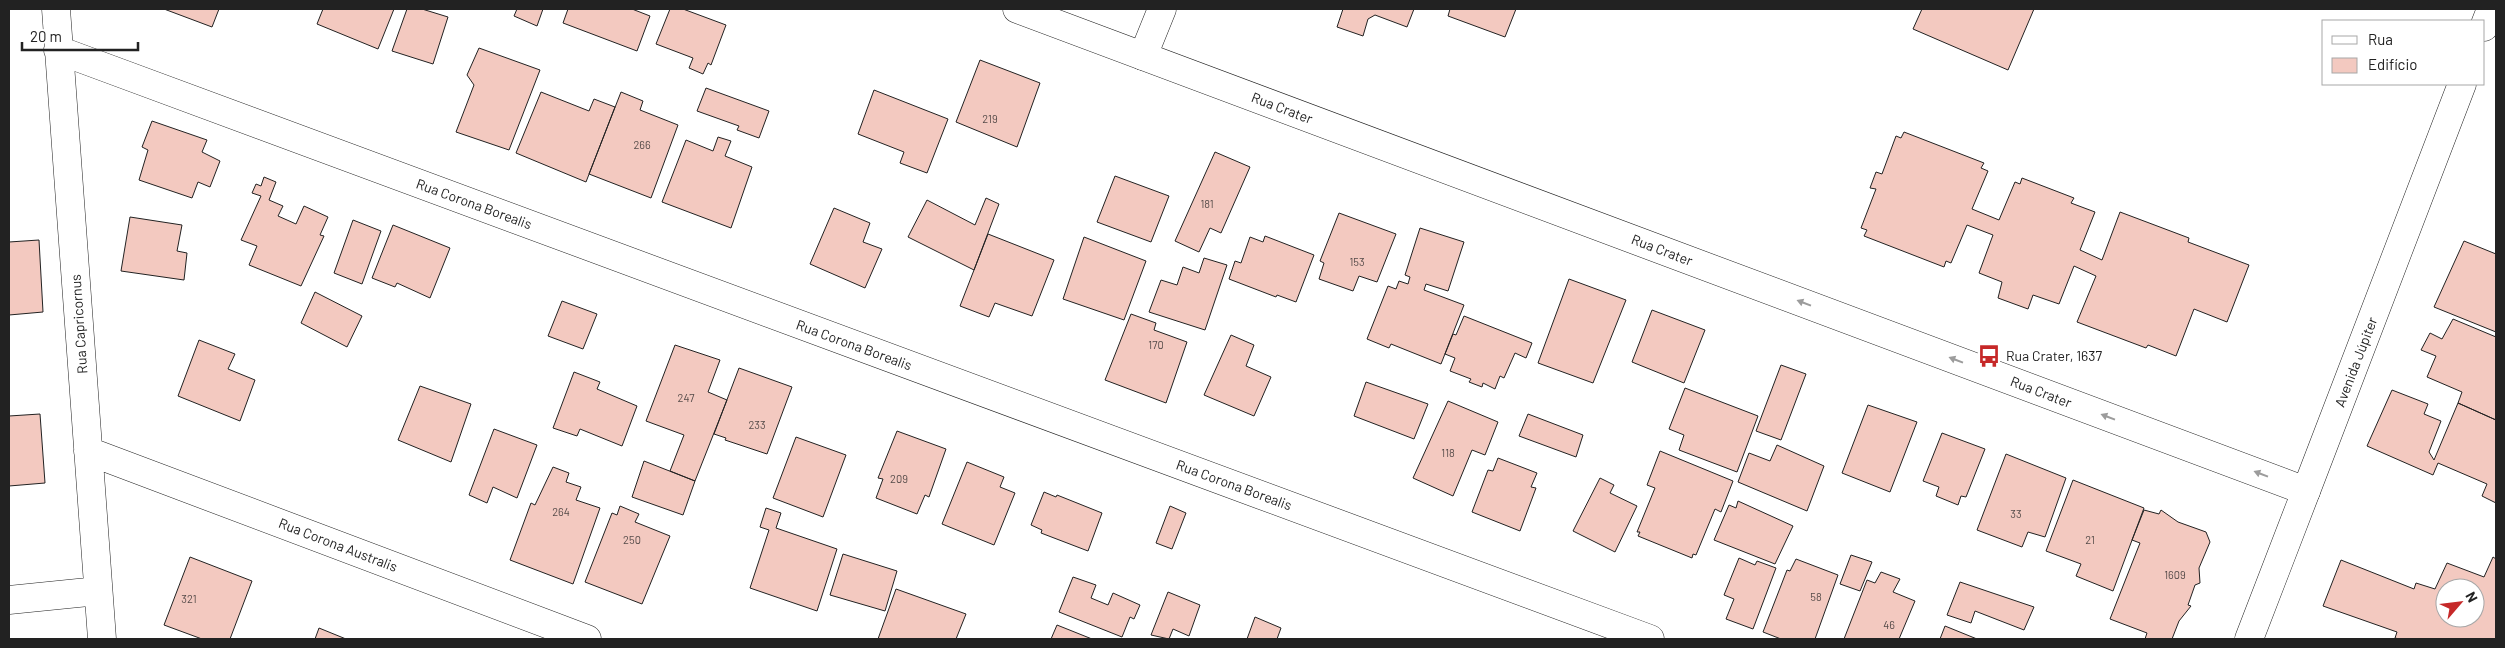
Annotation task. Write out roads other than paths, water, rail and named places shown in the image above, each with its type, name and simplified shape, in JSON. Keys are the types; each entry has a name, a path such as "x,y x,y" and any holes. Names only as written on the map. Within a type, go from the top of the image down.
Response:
{"street":[{"name":"Rua Capricornus","path":"56,9 102,639"},
{"name":"Rua Crater","path":"1018,9 2306,491"},
{"path":"1143,56 1162,9"},
{"path":"2485,24 2491,9"},
{"name":"Rua Corona Borealis","path":"58,50 1650,639"},
{"name":"Avenida Júpiter","path":"2249,639 2462,85"},
{"name":"Rua Corona Australis","path":"88,451 587,639"},
{"path":"9,600 98,591"}],"place":[{"name":"Rua Crater, 1637","path":"1989,356"}]}
